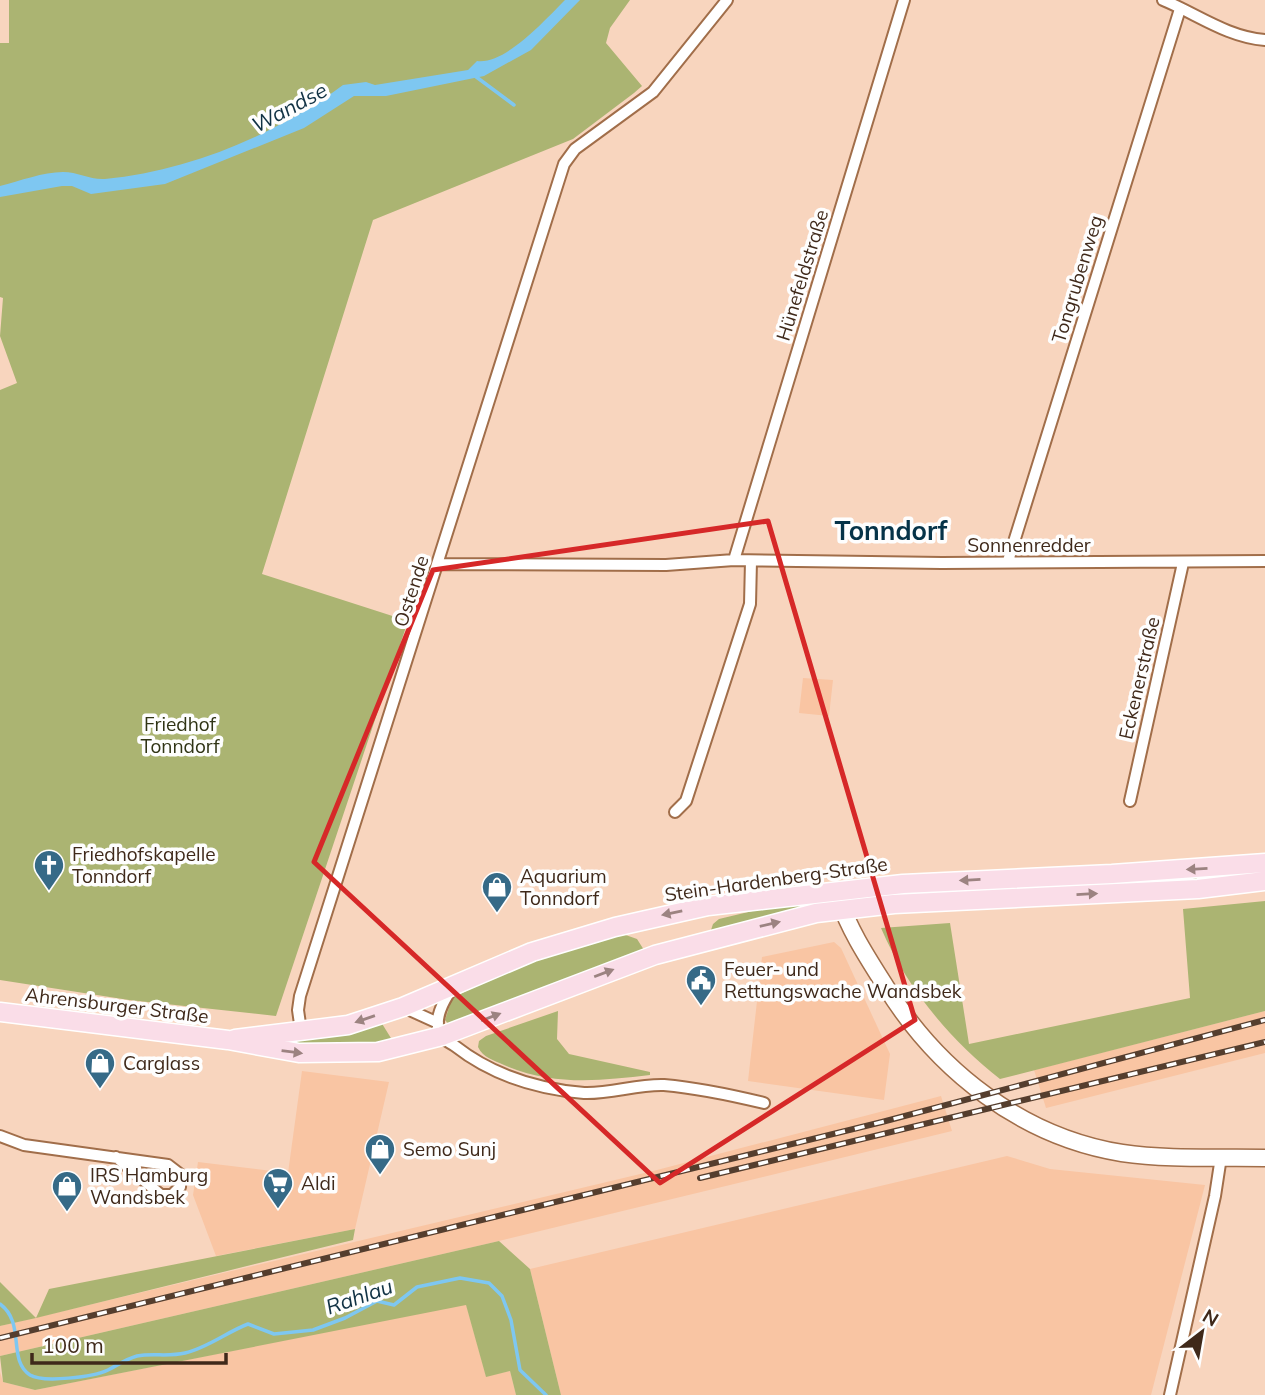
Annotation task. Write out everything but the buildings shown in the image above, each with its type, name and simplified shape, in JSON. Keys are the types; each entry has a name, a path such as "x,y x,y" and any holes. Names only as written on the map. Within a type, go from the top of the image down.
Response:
{"main road":[{"name":"Stein-Hardenberg-Straße","path":"228,1040 263,1033 348,1025 402,1007 532,952 664,915 708,906 837,889 1265,863"},
{"name":"Stein-Hardenberg-Straße","path":"228,1040 299,1053 356,1054 396,1049 440,1030 654,955 760,926 843,910 894,904 1198,889 1265,881"},
{"path":"837,889 843,910 871,962 912,1026 948,1066 987,1097 1035,1125 1094,1147 1159,1156 1265,1158"},
{"name":"Ahrensburger Straße","path":"0,1012 228,1040"}],"street":[{"name":"Ostende","path":"301,1031 298,1010 300,996 438,564 534,250 564,164 575,149 653,92 727,0"},
{"name":"Hünefeldstraße","path":"734,560 904,0"},
{"path":"1163,0 1243,37 1265,40"},
{"name":"Tongrubenweg","path":"1008,561 1180,9"},
{"name":"Sonnenredder","path":"438,564 666,565 734,560 1183,563 1265,561"},
{"path":"675,812 686,801 750,604 751,561"},
{"name":"Eckenerstraße","path":"1130,801 1183,563"},
{"path":"440,1030 439,1011 456,982"},
{"path":"402,1007 440,1030 475,1062 495,1073 570,1091 595,1093 659,1085 712,1091 764,1104"},
{"path":"0,1136 24,1145 116,1157 173,1167 182,1179 180,1187 172,1195 161,1195 116,1157"},
{"path":"1170,1395 1216,1196 1220,1157"}],"highlighted area":[{"path":"768,521 915,1020 660,1183 314,862 433,570"}],"shaded area":[{"path":"803,678 833,680 829,716 799,713"},
{"path":"834,942 841,948 890,1054 884,1100 748,1081 762,957"},
{"path":"1265,1011 1265,1053 1046,1108 1034,1070"},
{"path":"302,1071 389,1082 355,1229 216,1256 193,1195 198,1162 288,1173"},
{"path":"941,1096 952,1131 499,1241 0,1356 0,1326 657,1170"},
{"path":"1007,1156 1050,1169 1205,1185 1151,1395 561,1395 530,1269"},
{"path":"466,1304 486,1376 510,1371 516,1395 0,1395 0,1372 3,1382 35,1390"}],"green space":[{"name":"Friedhof Tonndorf","path":"9,0 630,0 610,28 606,43 642,86 634,93 573,139 373,220 262,574 408,621 276,1016 129,1000 0,980 0,390 17,383 0,336 3,298 0,297 0,43 9,43"},
{"path":"1265,869 1265,877 898,897 897,892"},
{"path":"823,900 823,903 711,930 719,919 795,901"},
{"path":"1265,901 1265,1011 1000,1079 964,1047 931,1011 903,971 881,928 950,923 969,1044 1190,998 1183,909"},
{"path":"620,933 637,939 644,950 451,1027 445,1020 452,998 522,964"},
{"path":"558,1011 557,1039 569,1054 650,1072 650,1075 594,1080 558,1079 522,1072 493,1060 478,1047 479,1041 486,1036"},
{"path":"381,1022 394,1043 359,1048 276,1042"},
{"path":"355,1229 353,1240 36,1318 49,1289"},
{"path":"499,1241 530,1269 561,1395 516,1395 510,1371 486,1377 466,1305 35,1390 3,1382 0,1356"},
{"path":"0,1282 36,1318 0,1326"}],"water":[{"path":"565,0 580,0 531,50 484,76 386,96 354,96 304,128 165,184 91,194 72,186 62,186 0,197 0,186 48,173 68,172 105,179 137,175 199,159 260,135 289,120 343,85 366,82 375,85 468,70 477,61 500,56 512,48"}],"waterway":[{"path":"475,76 514,105"},
{"name":"Rahlau","path":"0,1304 12,1321 23,1368 30,1375 46,1379 69,1378 101,1373 137,1356 193,1351 248,1324 274,1334 313,1330 345,1318 377,1301 394,1305 417,1287 460,1278 489,1283 502,1296 511,1320 520,1370 546,1395"}],"railway":[{"path":"0,1338 882,1122 1265,1020"},
{"path":"700,1178 1265,1042"}],"place":[{"name":"Friedhofskapelle Tonndorf","path":"49,892"},
{"name":"Aquarium Tonndorf","path":"497,914"},
{"name":"Feuer- und Rettungswache Wandsbek","path":"701,1007"},
{"name":"Carglass","path":"100,1090"},
{"name":"Semo Sunj","path":"380,1176"},
{"name":"Aldi","path":"278,1210"},
{"name":"IRS Hamburg Wandsbek","path":"67,1213"}],"district":[{"name":"Tonndorf","path":"891,530"}],"water label":[{"name":"Wandse","path":"289,107"}]}
